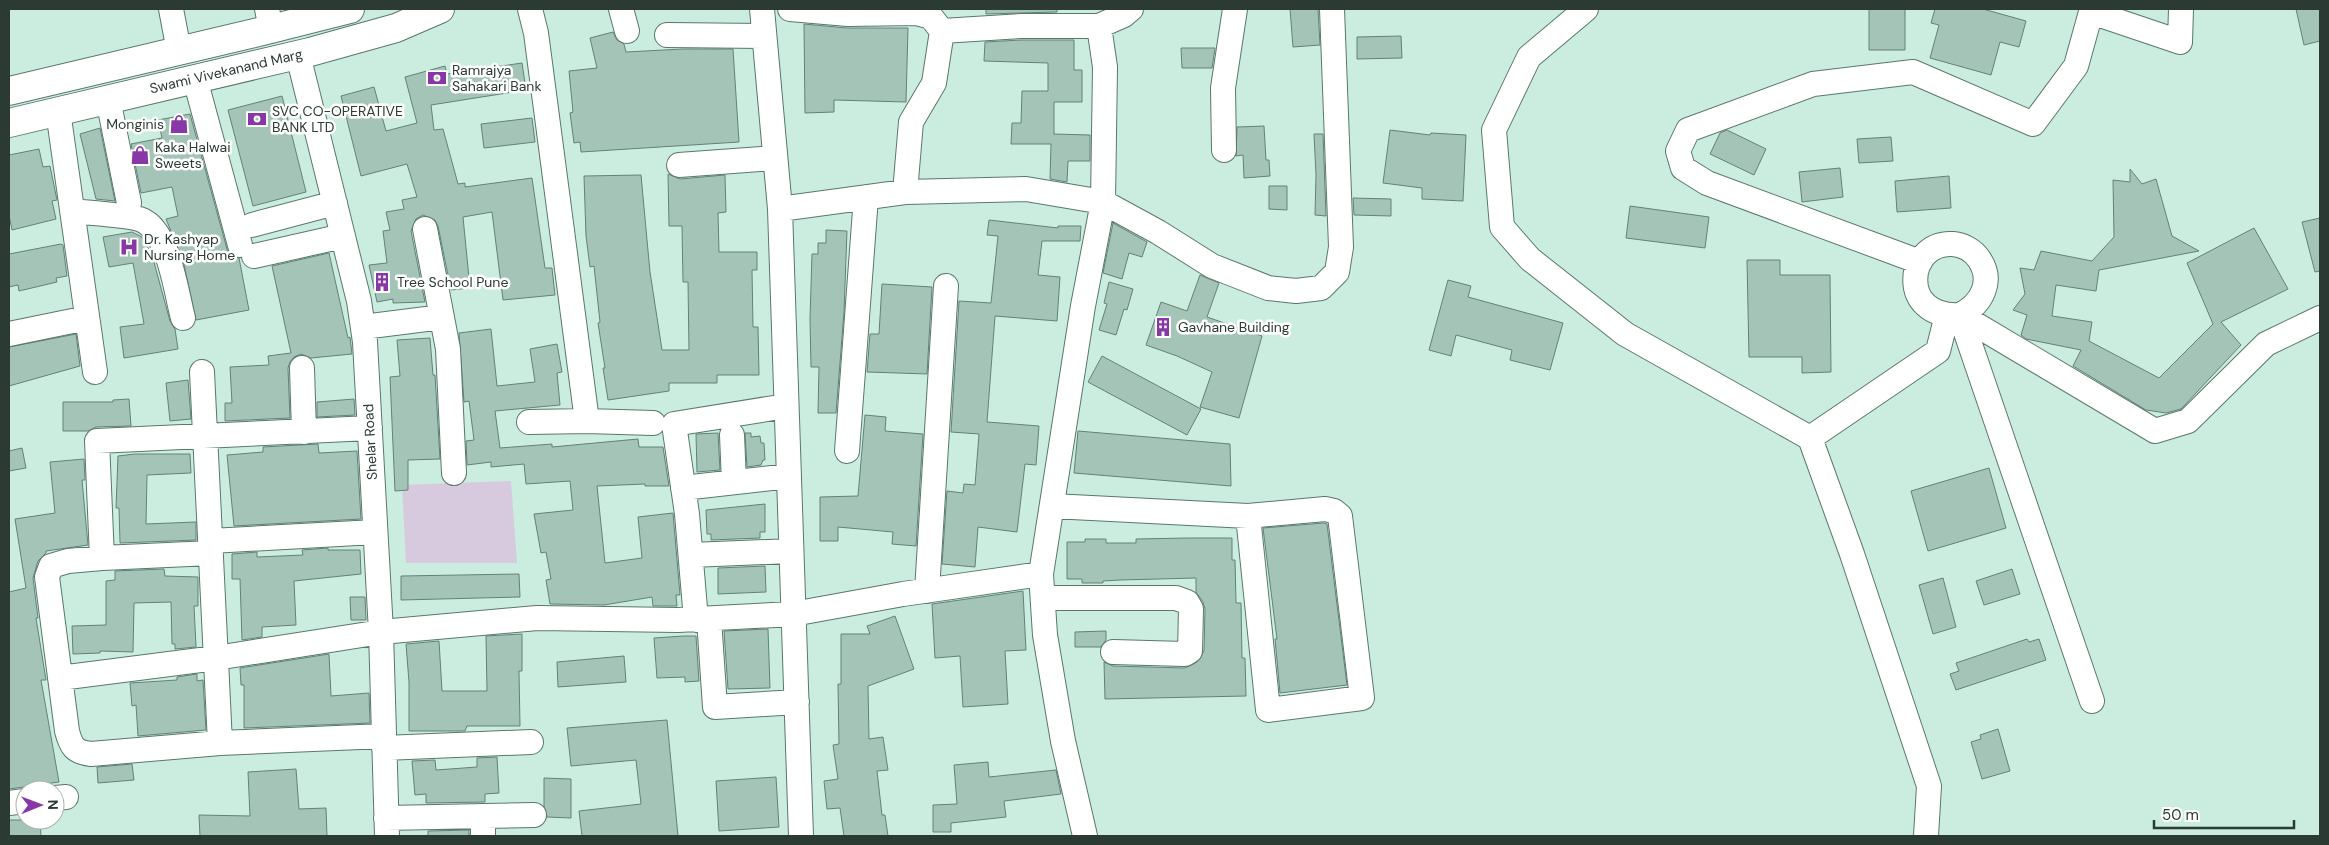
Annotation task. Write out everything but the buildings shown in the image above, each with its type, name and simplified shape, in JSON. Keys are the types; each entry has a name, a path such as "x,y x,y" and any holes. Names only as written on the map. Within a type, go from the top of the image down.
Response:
{"main road":[{"path":"9,91 179,51 269,19 350,9"},
{"name":"Swami Vivekanand Marg","path":"9,123 298,55 396,28 440,9"}],"street":[{"path":"171,9 179,51"},
{"path":"530,9 537,43 587,421"},
{"path":"621,9 627,32"},
{"path":"762,9 780,209 801,836"},
{"path":"790,9 848,14 916,13 931,17 942,31"},
{"path":"905,192 911,122 934,83 942,31 948,9"},
{"path":"942,31 1021,26 1098,26 1124,15 1131,9"},
{"path":"1224,150 1223,88 1235,9"},
{"path":"780,209 905,192 1026,189 1103,202 1220,270 1268,288 1296,291 1321,288 1337,272 1341,247 1332,9"},
{"path":"1586,9 1529,57 1494,130 1502,227 1530,259 1625,334 1810,438 1852,554 1929,786 1926,836"},
{"path":"1920,262 1707,183 1684,168 1678,151 1688,130 1813,84 1913,72 2033,124 2076,66 2091,12 2180,42 2181,9"},
{"path":"1085,836 1063,741 1045,635 1041,574 1083,306 1103,202 1105,67 1098,26"},
{"path":"667,35 764,36"},
{"name":"Shelar Road","path":"298,55 359,301 363,327 380,632 387,827"},
{"path":"195,79 249,242"},
{"path":"108,100 129,202"},
{"path":"58,111 95,372"},
{"path":"678,158 774,150"},
{"path":"848,451 866,197"},
{"path":"249,242 335,203"},
{"path":"72,211 142,220 155,230 165,249 183,318"},
{"path":"425,229 448,349 454,473"},
{"path":"249,242 343,236"},
{"path":"1810,438 1938,351 1954,315 1971,310 1980,301 1985,290 1984,266 1978,256 1969,249 1947,244 1936,247 1927,253 1920,262 1915,278 1918,295 1926,306 1936,312 1954,315 2155,431 2188,421 2266,344 2320,318"},
{"path":"927,591 946,286"},
{"path":"1954,315 2092,701"},
{"path":"363,327 442,317"},
{"path":"9,334 87,318"},
{"path":"302,368 304,432"},
{"path":"202,372 220,744"},
{"path":"786,406 674,424 690,555 703,620 715,707 796,702"},
{"path":"529,422 653,423"},
{"path":"102,558 97,441 370,428"},
{"path":"732,434 734,482"},
{"path":"683,488 789,476"},
{"path":"1052,506 1248,516 1325,509 1334,511 1340,516 1362,698 1268,710 1248,516"},
{"path":"375,532 68,561 51,566 47,577 67,731 74,750 82,753 102,753 220,744 531,742"},
{"path":"690,555 791,551"},
{"path":"60,678 216,658 380,632 548,617 703,620 794,614 1041,574"},
{"path":"1043,598 1176,598 1187,602 1191,609 1190,650 1186,654 1112,652"},
{"path":"387,827 483,826 534,815"}],"shaded area":[{"path":"511,481 517,563 406,563 402,485"}],"place":[{"name":"Ramrajya Sahakari Bank","path":"437,78"},
{"name":"SVC CO-OPERATIVE BANK LTD","path":"257,119"},
{"name":"Monginis","path":"179,124"},
{"name":"Kaka Halwai Sweets","path":"140,155"},
{"name":"Dr. Kashyap Nursing Home","path":"129,247"},
{"name":"Tree School Pune","path":"382,282"},
{"name":"Gavhane Building","path":"1163,327"}]}
